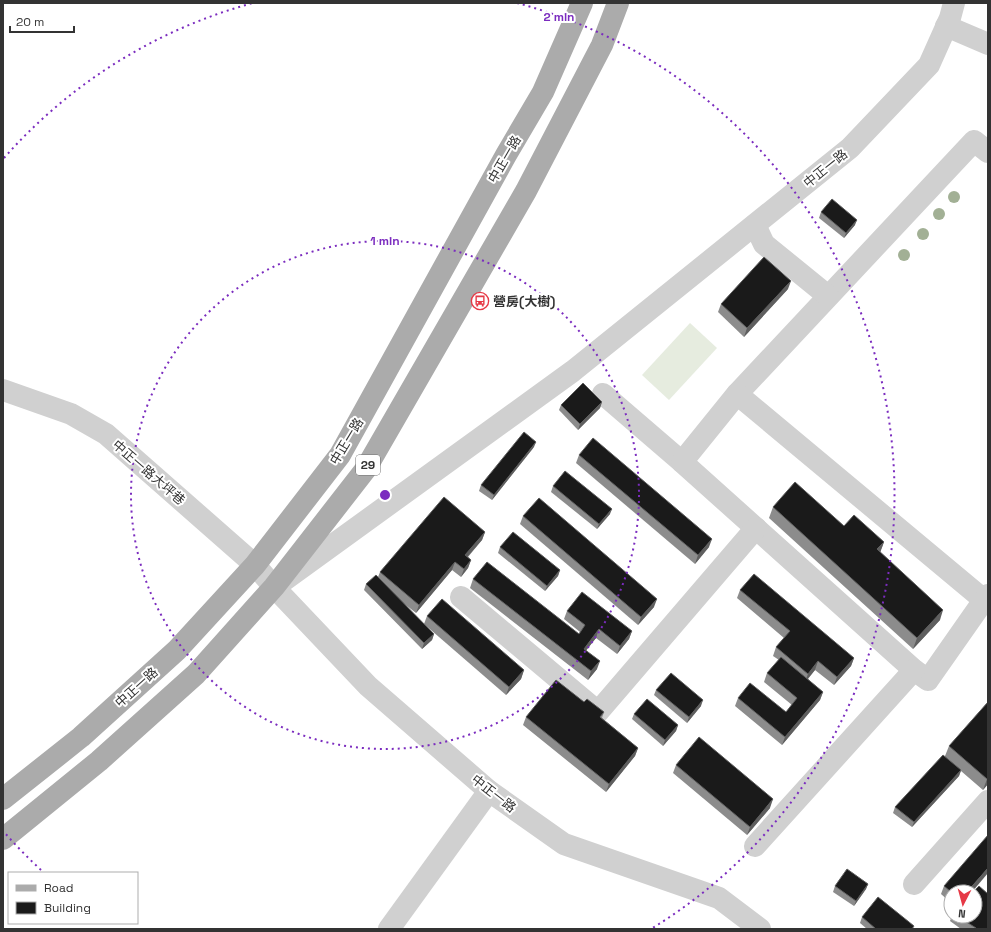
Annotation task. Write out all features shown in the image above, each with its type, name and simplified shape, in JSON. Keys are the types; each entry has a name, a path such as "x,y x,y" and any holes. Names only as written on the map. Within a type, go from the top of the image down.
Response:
{"main road":[{"name":"中正一路","path":"3,799 81,737 177,650 255,565 340,455 502,162 543,92 582,3"},
{"name":"中正一路","path":"3,839 99,761 196,674 274,587 365,470 526,191 602,45 618,3"}],"street":[{"name":"中正一路","path":"760,929 719,898 564,844 489,791 368,686 274,587 573,371 850,148 929,65 950,18 954,3"},
{"path":"946,26 988,44"},
{"path":"682,462 737,394 974,141 988,152"},
{"path":"755,225 764,244 828,296"},
{"name":"中正一路大坪巷","path":"3,390 71,414 106,434 255,565 274,587"},
{"path":"603,394 682,462 914,670 928,680 986,598 737,394"},
{"path":"461,597 598,712 756,528"},
{"path":"755,846 914,670"},
{"path":"389,929 489,791"},
{"path":"914,884 988,801"}],"shaded area":[{"path":"690,323 717,348 669,400 642,375"}],"building":[{"path":"832,199 857,220 846,233 821,212"},
{"path":"764,257 791,281 747,328 721,304"},
{"path":"583,383 602,402 580,424 561,405"},
{"path":"524,432 536,442 494,495 481,485"},
{"path":"593,438 712,539 698,555 579,455"},
{"path":"565,471 612,509 599,524 553,486"},
{"path":"795,482 844,526 854,515 884,542 877,549 943,610 917,638 773,507"},
{"path":"444,497 485,532 465,555 471,560 464,569 455,562 419,605 380,572"},
{"path":"539,498 657,599 641,617 523,516"},
{"path":"513,532 560,570 547,586 500,547"},
{"path":"487,562 579,634 585,625 567,611 582,592 632,631 620,646 599,629 584,649 600,661 591,671 473,579"},
{"path":"754,574 854,658 837,677 818,661 808,674 776,647 790,631 740,590"},
{"path":"376,575 434,634 424,643 366,584"},
{"path":"442,599 524,670 509,687 427,616"},
{"path":"781,657 823,692 785,737 738,698 750,683 786,712 797,698 767,673"},
{"path":"671,673 703,700 689,717 656,690"},
{"path":"556,680 584,702 587,699 604,712 600,717 638,748 609,784 526,717"},
{"path":"647,699 678,725 665,740 634,714"},
{"path":"988,702 988,778 987,779 949,746"},
{"path":"699,737 773,799 750,827 676,765"},
{"path":"943,755 961,770 914,822 895,807"},
{"path":"988,835 988,868 974,884 946,884"},
{"path":"847,869 868,884 856,901 835,886"},
{"path":"983,890 988,894 988,929 975,929 976,928 970,924 983,924"},
{"path":"878,897 914,926 912,929 876,929 862,917"}],"place":[{"name":"營房(大樹)","path":"480,301"}]}
